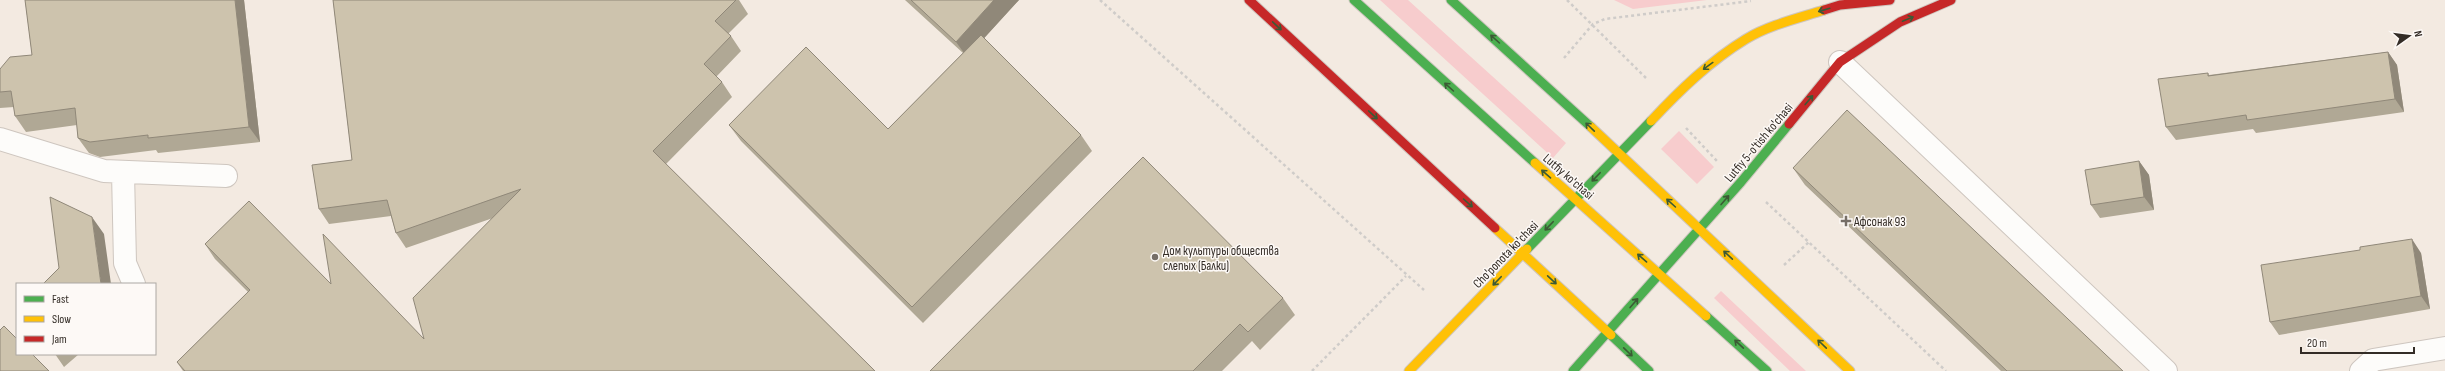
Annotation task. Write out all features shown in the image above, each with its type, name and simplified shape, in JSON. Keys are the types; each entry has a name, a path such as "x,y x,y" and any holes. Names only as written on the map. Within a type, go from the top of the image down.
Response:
{"main road":[{"path":"1249,0 1524,253 1649,371"},
{"name":"Lutfiy ko'chasi","path":"1354,0 1575,199 1660,273 1767,371"},
{"path":"1451,0 1543,82 1618,155 1700,229 1850,371"},
{"path":"1618,155 1690,79 1747,38 1788,21 1840,5 1890,0"},
{"name":"Lutfiy 5-o'tish ko'chasi","path":"1608,332 1700,229 1840,62 1870,40 1900,22 1951,0"},
{"name":"Cho'ponota ko'chasi","path":"1409,371 1618,155"},
{"path":"1573,371 1608,332"}],"street":[{"path":"1840,62 2166,371"},
{"path":"0,139 104,171 226,176"},
{"path":"123,172 125,263 134,283"},
{"path":"2361,371 2373,360 2445,348"}],"path":[{"path":"1100,0 1406,276 1424,290"},
{"path":"1567,0 1593,24 1652,84"},
{"path":"1564,59 1593,24 1605,19 1759,0"},
{"path":"1682,124 1719,163"},
{"path":"1761,198 1946,371"},
{"path":"1782,267 1808,242"},
{"path":"1312,371 1406,276"}],"shaded area":[{"path":"1380,0 1408,0 1566,143 1553,158"},
{"path":"1614,0 1707,0 1633,9"},
{"path":"1679,131 1714,167 1697,184 1661,149"},
{"path":"1721,291 1806,371 1790,371 1714,298"}],"building":[{"path":"25,0 235,0 249,127 148,138 148,135 90,142 78,138 75,108 15,116 11,91 0,92 0,69 10,57 32,55"},
{"path":"333,0 736,0 715,21 731,36 704,64 722,82 653,151 875,371 185,371 177,362 250,290 205,244 249,201 331,284 323,234 424,339 413,298 521,189 396,233 387,200 319,209 312,165 352,160"},
{"path":"911,0 994,0 956,42"},
{"path":"981,35 1081,135 912,307 729,125 806,47 888,129"},
{"path":"2388,52 2395,99 2247,120 2246,115 2166,127 2158,79 2208,73 2208,76"},
{"path":"1847,110 2123,371 2007,371 1793,168"},
{"name":"Дом культуры общества слепых (Балки)","path":"1143,157 1283,298 1248,332 1240,324 1193,371 930,371"},
{"path":"2139,161 2144,197 2091,205 2085,170"},
{"path":"50,197 92,217 101,283 44,283 59,268"},
{"path":"2412,239 2421,296 2270,322 2261,265 2360,250 2360,247"},
{"path":"4,326 16,338 16,355 33,355 49,371 0,371 0,330"}],"traffic: fast":[{"path":"1354,0 1535,163"},
{"path":"1451,0 1591,127"},
{"path":"1527,249 1651,121"},
{"path":"1573,371 1741,182 1789,124"},
{"path":"1706,316 1767,371"},
{"path":"1611,335 1649,371"}],"traffic: slow":[{"path":"1651,121 1673,98 1708,66 1746,39 1774,26 1824,10"},
{"path":"1591,127 1850,371"},
{"path":"1535,163 1706,316"},
{"path":"1495,228 1611,335"},
{"path":"1409,371 1527,249"}],"traffic: jam":[{"path":"1249,0 1495,228"},
{"path":"1824,10 1840,5 1890,0"},
{"path":"1789,124 1840,62 1900,22 1951,0"}],"place":[{"name":"Афсонак 93","path":"1846,221"},
{"name":"Дом культуры общества слепых (Балки)","path":"1155,257"}]}
